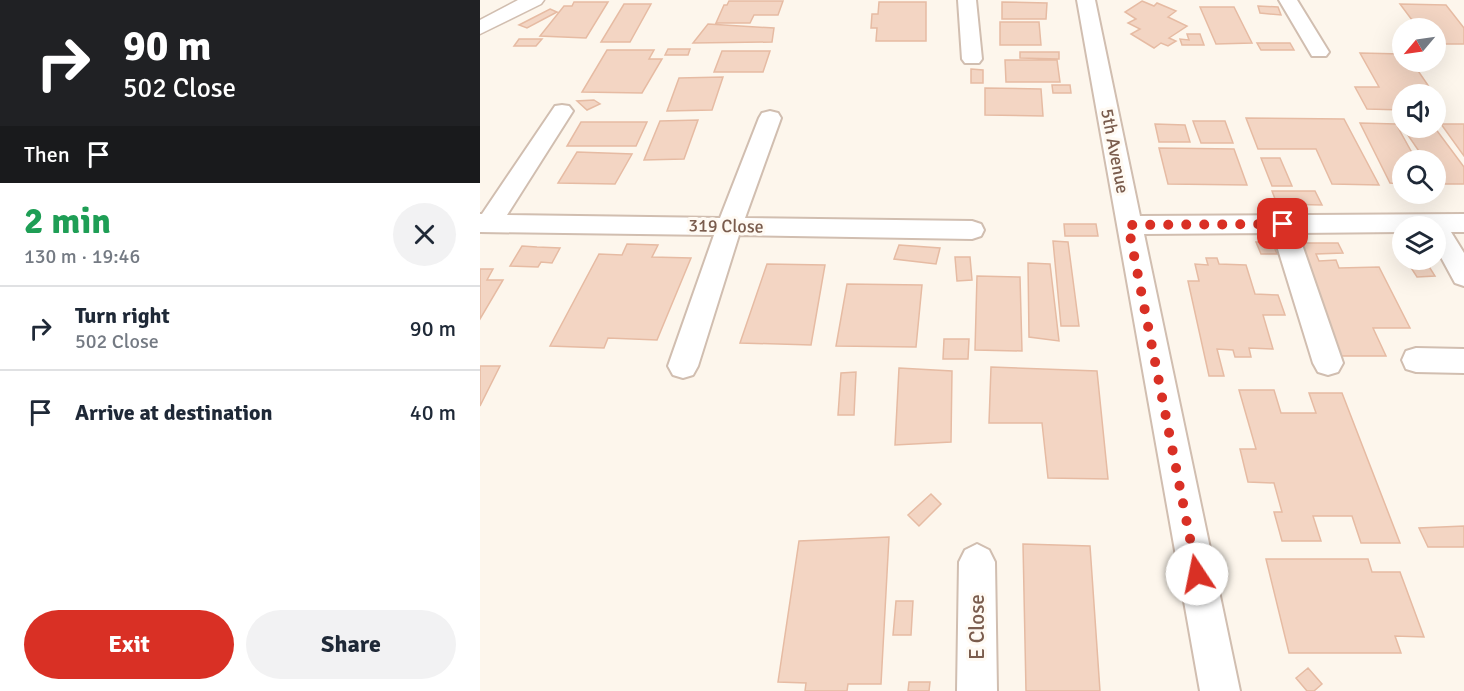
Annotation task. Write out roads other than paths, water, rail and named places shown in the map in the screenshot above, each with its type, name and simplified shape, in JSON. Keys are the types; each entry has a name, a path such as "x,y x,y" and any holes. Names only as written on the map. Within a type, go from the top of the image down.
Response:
{"street":[{"path":"480,8 496,0"},
{"path":"480,28 534,0"},
{"path":"967,0 972,59"},
{"name":"5th Avenue","path":"1086,0 1220,691"},
{"path":"1288,0 1319,52"},
{"path":"485,222 562,111"},
{"path":"683,366 729,227 770,118"},
{"name":"319 Close","path":"485,222 972,230"},
{"path":"1128,225 1392,223"},
{"path":"1446,223 1464,223"},
{"path":"1283,224 1328,363"},
{"path":"1446,244 1464,276"},
{"path":"1416,360 1464,361"},
{"name":"E Close","path":"977,562 977,691"}]}
